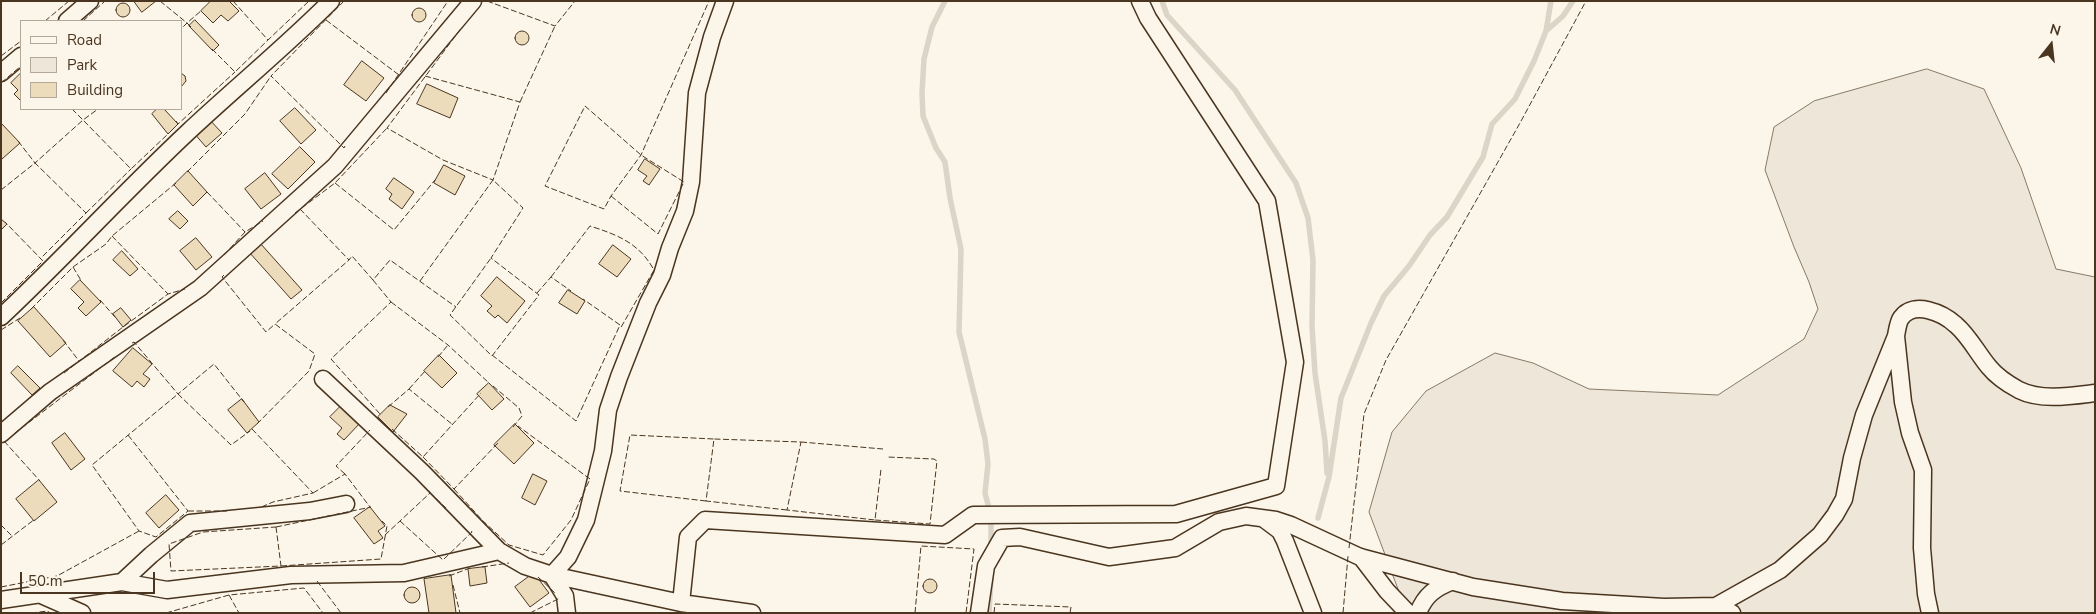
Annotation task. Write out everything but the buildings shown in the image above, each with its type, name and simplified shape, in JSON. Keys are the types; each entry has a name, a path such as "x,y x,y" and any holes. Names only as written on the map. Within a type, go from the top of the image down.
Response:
{"street":[{"path":"68,20 90,1"},
{"path":"1,317 49,273 188,133 291,40 331,1"},
{"path":"1,434 50,392 200,288 335,166 473,1"},
{"path":"552,575 568,557 586,520 603,451 608,410 619,377 648,303 662,275 670,248 685,211 691,182 697,93 724,1"},
{"path":"687,608 688,537 705,520 945,535 973,515 1176,514 1276,486 1295,362 1267,201 1148,18 1140,1"},
{"path":"1,73 20,57"},
{"path":"1716,606 1780,570 1820,535 1835,515 1844,499 1852,458 1864,415 1896,336 1901,318 1910,310 1920,309 1938,313 1956,325 1996,375 2021,391 2033,396 2095,393"},
{"path":"1896,336 1902,402 1910,433 1923,470 1922,548 1926,594 1930,613"},
{"path":"323,379 422,472 499,551 525,566 552,575 687,608 752,613"},
{"path":"122,582 190,523 310,511 346,504"},
{"path":"979,613 986,566 1002,538 1020,537 1109,557 1174,548 1219,522 1246,516 1291,525 1361,557 1474,587 1562,602 1664,607 1716,606 1732,613"},
{"path":"1262,518 1280,531 1313,613"},
{"path":"1,600 122,582 167,590 291,575 404,573 499,551"},
{"path":"1361,557 1387,592 1408,613"},
{"path":"552,575 565,596 567,613"},
{"path":"1418,613 1423,600 1435,588 1452,581"},
{"path":"39,594 82,613"}],"green space":[{"path":"1927,69 1984,89 2021,168 2056,269 2095,277 2095,613 1407,613 1369,512 1392,432 1426,391 1495,353 1533,363 1589,389 1718,395 1804,339 1818,309 1765,170 1774,127 1814,101"}],"waterway":[{"path":"945,1 932,27 924,59 923,116 936,148 945,162 950,198 961,249 959,332 985,439 988,464 985,493 991,516 991,549"},
{"path":"1162,1 1167,15 1235,90 1296,183 1308,218 1313,260 1312,326 1315,373 1325,441 1327,473"},
{"path":"1318,518 1329,477 1341,398 1371,323 1384,296 1409,266 1430,235 1447,217 1483,157 1492,124 1515,99 1534,61 1546,31 1551,1"},
{"path":"1546,31 1563,16 1573,1"},
{"path":"989,613 991,579"}],"fence":[{"path":"46,20 69,1"},
{"path":"84,20 105,1"},
{"path":"160,1 187,23 182,28"},
{"path":"233,1 268,40 309,1"},
{"path":"344,1 271,76 344,148 345,146"},
{"path":"386,93 448,1"},
{"path":"487,1 555,26 575,1"},
{"path":"611,196 658,234 684,182 641,155 585,106 545,186 604,209 611,196 641,155 709,1"},
{"path":"1349,548 1364,414 1386,360 1520,123 1586,1"},
{"path":"191,27 187,23 202,10"},
{"path":"326,20 399,75"},
{"path":"520,102 555,26"},
{"path":"425,76 520,102 493,180 443,160 387,128 462,27"},
{"path":"212,49 235,72 269,39"},
{"path":"1,56 20,42"},
{"path":"1,83 20,67"},
{"path":"176,121 178,124 235,72"},
{"path":"187,172 245,114 271,76"},
{"path":"73,110 83,120 97,110"},
{"path":"18,141 35,163 83,120 131,169 168,134"},
{"path":"295,213 335,183 387,128"},
{"path":"1,190 35,163 86,213 40,259"},
{"path":"86,213 131,169"},
{"path":"335,183 394,230 435,180"},
{"path":"420,281 493,180 523,208 491,258 539,295 492,356 450,315 491,258"},
{"path":"31,309 73,267 106,244 112,236 176,183"},
{"path":"207,192 245,232"},
{"path":"300,209 349,260 352,256 373,280 390,260 456,307"},
{"path":"224,255 245,232 263,221"},
{"path":"1,303 43,261 5,222"},
{"path":"551,277 590,226 619,237 635,247 642,253 654,270 620,329"},
{"path":"112,236 168,294"},
{"path":"257,424 309,371 315,354 275,324 349,260"},
{"path":"73,267 82,282"},
{"path":"224,275 222,277 266,332 275,324"},
{"path":"537,293 551,277 571,291"},
{"path":"373,280 391,302 331,359 380,414"},
{"path":"64,373 168,294 185,289"},
{"path":"492,355 576,421 620,325 583,299"},
{"path":"100,300 115,317"},
{"path":"391,302 448,345 489,383"},
{"path":"1,330 20,318"},
{"path":"63,340 79,361"},
{"path":"132,343 134,342 178,394 214,364 244,402"},
{"path":"438,357 448,345"},
{"path":"15,433 116,356"},
{"path":"409,389 426,370"},
{"path":"493,386 519,408 522,416 513,427"},
{"path":"388,407 409,389 453,425"},
{"path":"392,429 423,457 481,393"},
{"path":"128,435 188,511 156,537 139,531 92,465 178,394 231,445 250,431"},
{"path":"454,489 483,521 509,545 543,555 571,520 590,479 518,426"},
{"path":"252,429 313,493 273,502 259,508"},
{"path":"345,474 336,466 370,430"},
{"path":"706,501 620,491 630,435 714,439"},
{"path":"787,510 706,501 714,439 801,442 787,510 875,520 881,469"},
{"path":"4,441 40,481"},
{"path":"801,442 883,449"},
{"path":"423,457 454,489 498,443"},
{"path":"875,520 930,524 937,461 934,459 887,457"},
{"path":"313,493 345,474 370,507"},
{"path":"385,535 430,493 429,491"},
{"path":"430,493 446,508"},
{"path":"276,527 371,507"},
{"path":"188,511 227,511"},
{"path":"1,545 35,519"},
{"path":"281,566 381,559 387,526 382,521"},
{"path":"400,521 443,560 472,532 471,530"},
{"path":"1,525 12,536"},
{"path":"276,527 281,566 171,571 169,544 203,532 276,527"},
{"path":"1,587 57,576 139,531"},
{"path":"915,613 921,546 974,549 966,613"},
{"path":"1343,613 1348,556"},
{"path":"482,567 509,563"},
{"path":"449,576 470,568"},
{"path":"538,577 555,593"},
{"path":"317,581 341,613"},
{"path":"453,585 460,613"},
{"path":"166,613 229,595 304,588 323,613"},
{"path":"229,595 239,613"},
{"path":"530,613 560,598"},
{"path":"994,613 995,604 1071,607 1070,613"},
{"path":"31,613 48,611 49,613"}]}
